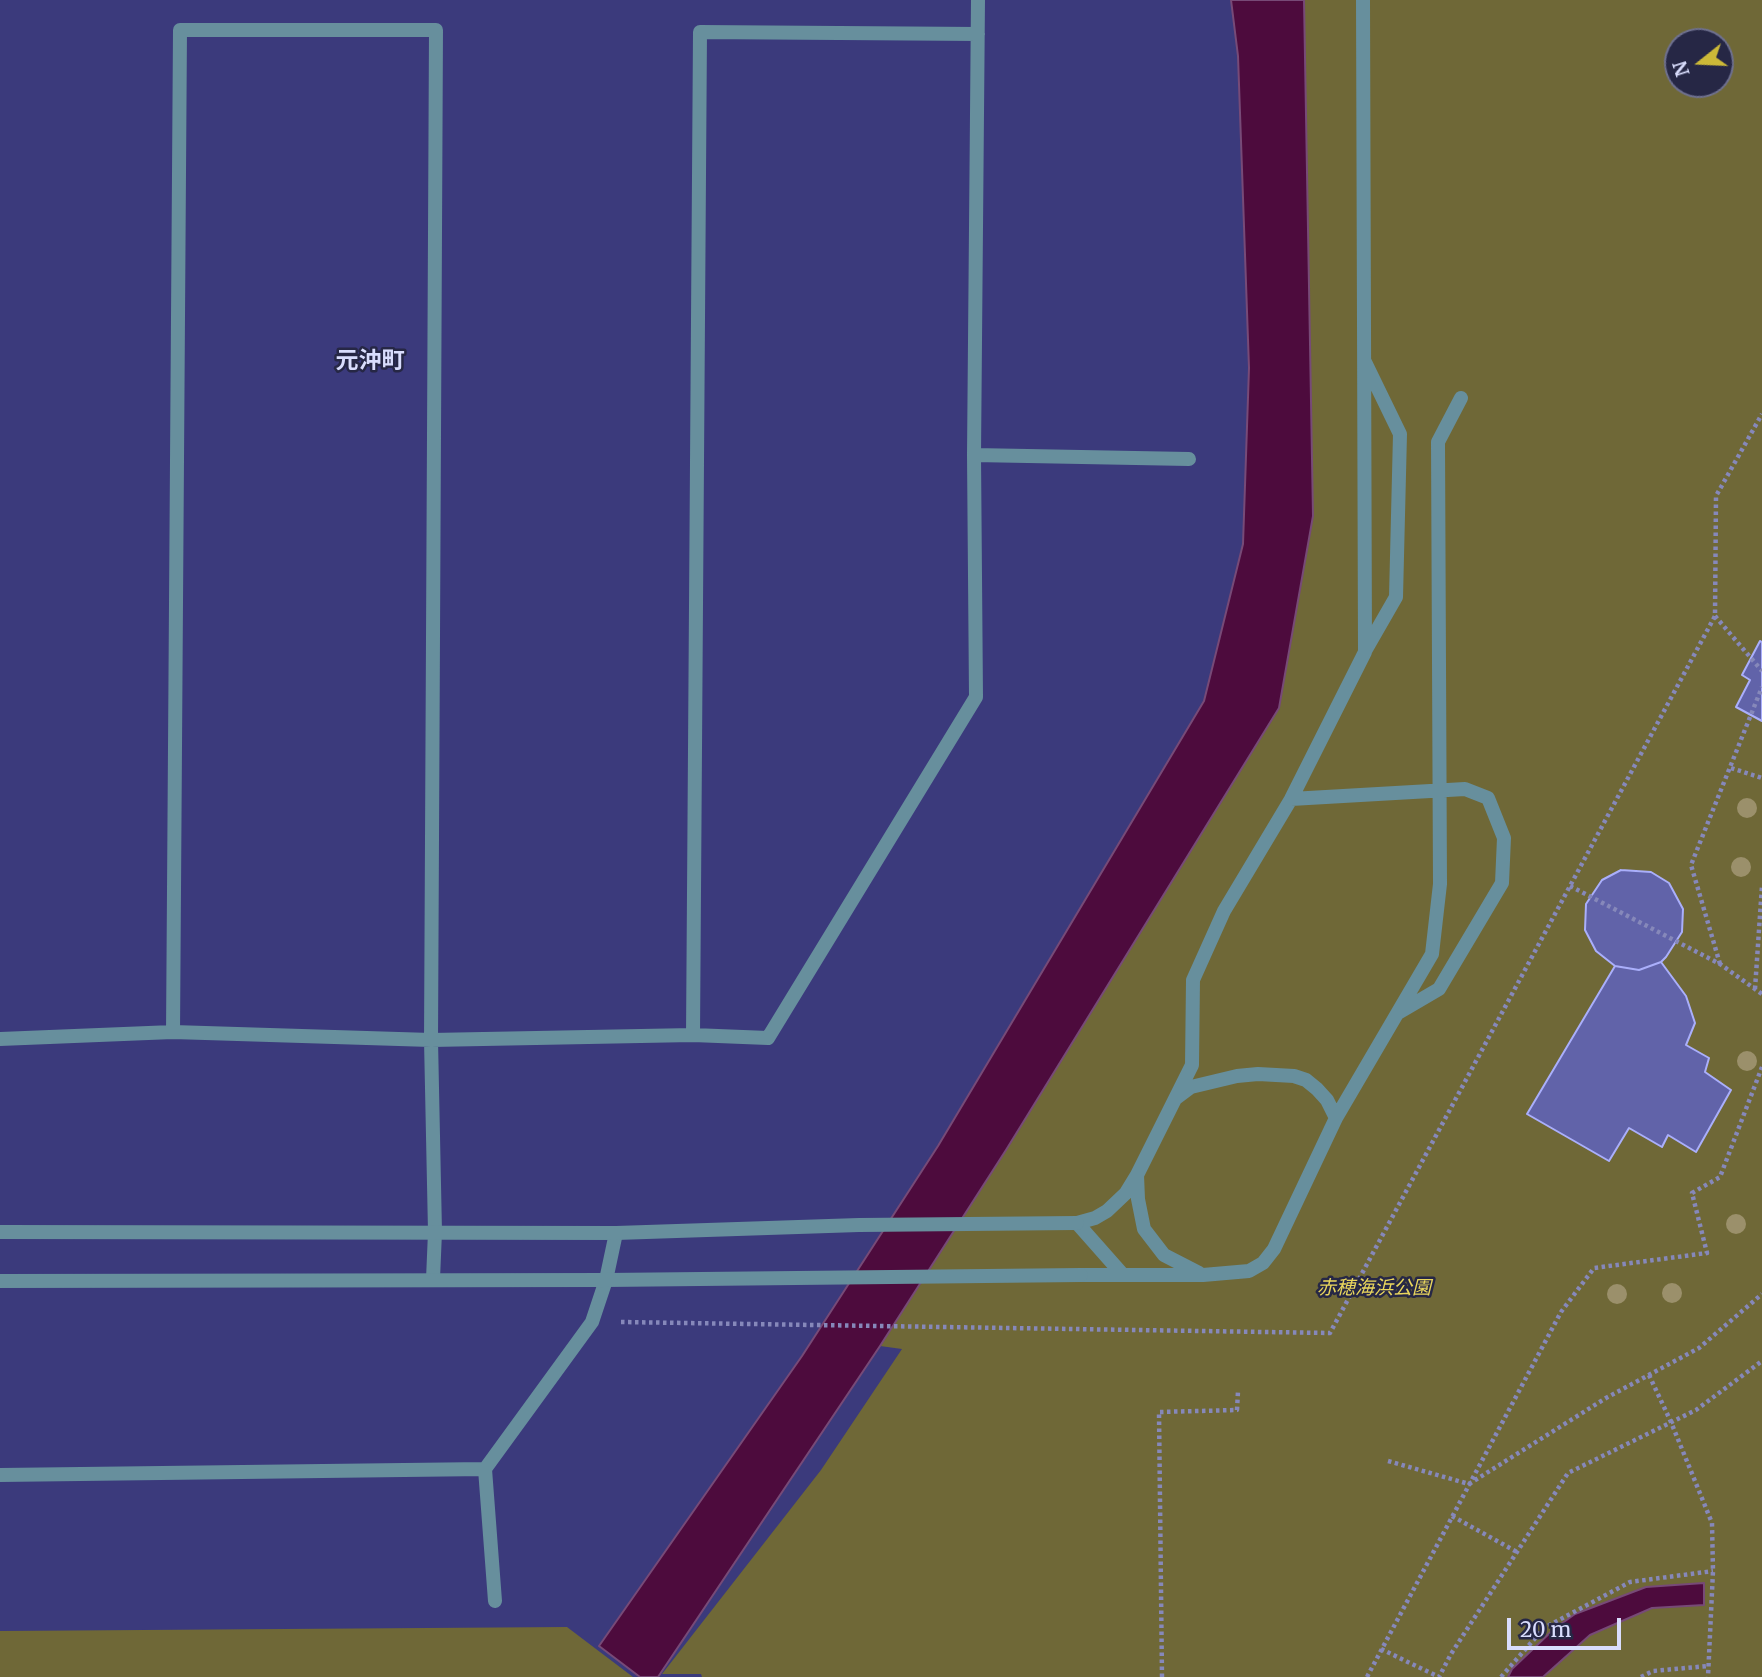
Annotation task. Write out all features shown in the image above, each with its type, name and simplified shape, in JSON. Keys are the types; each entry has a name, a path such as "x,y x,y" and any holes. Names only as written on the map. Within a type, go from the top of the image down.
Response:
{"street":[{"path":"0,1039 173,1032 431,1040 693,1035 768,1038 976,697 974,455 978,0"},
{"path":"1363,0 1365,652"},
{"path":"173,1032 180,30 436,30 431,1040 435,1232 433,1279"},
{"path":"693,1035 699,32 978,34"},
{"path":"0,1233 616,1233 859,1224 1077,1223 1095,1218 1112,1207 1126,1193 1192,1065 1193,980 1224,911 1291,799 1365,652 1396,597 1400,434 1362,358"},
{"path":"0,1281 1203,1275 1249,1271 1263,1263 1275,1249 1336,1118 1432,954 1440,884 1438,442 1461,398"},
{"path":"974,455 1189,458"},
{"path":"1291,799 1465,789 1488,798 1504,838 1502,883 1439,989 1394,1015"},
{"path":"1175,1099 1191,1087 1222,1077 1258,1074 1294,1076 1306,1080 1317,1089 1327,1100 1336,1118"},
{"path":"1137,1175 1140,1220 1152,1242 1164,1255 1203,1275"},
{"path":"1077,1223 1124,1275"},
{"path":"495,1601 485,1469 592,1322 606,1280 616,1233"},
{"path":"0,1475 485,1469"}],"path":[{"path":"1716,615 1762,671"},
{"path":"1720,964 1691,865 1762,687"},
{"path":"1731,768 1762,778"},
{"path":"1570,886 1720,964 1762,994"},
{"path":"1755,989 1762,886"},
{"path":"1367,1677 1561,1312 1594,1268 1707,1253 1692,1193 1720,1177 1762,1067"},
{"path":"1755,1088 1762,1086"},
{"path":"1388,1461 1469,1484 1605,1398 1699,1348 1762,1294"},
{"path":"592,1322 907,1327"},
{"path":"1381,1649 1439,1677 1451,1654 1568,1474 1696,1410 1762,1361"},
{"path":"1649,1375 1712,1523 1713,1571 1708,1677"},
{"path":"1162,1677 1159,1412 1237,1410 1238,1391"},
{"path":"1452,1516 1517,1552"},
{"path":"1501,1677 1544,1628 1630,1582 1713,1571"},
{"path":"1641,1677 1653,1671 1709,1666"}],"green space":[{"name":"赤穂海浜公園","path":"1304,0 1762,0 1762,1677 702,1677 701,1674 662,1674 821,1470 902,1349 880,1346 1279,708 1313,516"},
{"path":"567,1627 633,1677 0,1677 0,1631"}],"shaded area":[{"path":"1231,0 1304,0 1313,516 1279,708 1006,1150 880,1346 658,1677 640,1677 599,1646 802,1356 938,1146 1204,701 1243,544 1249,368 1238,56"},
{"path":"1704,1583 1704,1605 1652,1608 1590,1635 1543,1677 1508,1677 1512,1669 1554,1629 1575,1614 1646,1587"}],"building":[{"path":"1760,641 1762,721 1736,707 1750,680 1742,675"},
{"path":"1621,870 1651,872 1669,883 1683,909 1682,932 1666,957 1661,962 1639,970 1615,966 1596,951 1585,930 1586,904 1602,880"},
{"path":"1661,962 1686,996 1695,1023 1686,1045 1709,1058 1705,1072 1731,1090 1696,1152 1668,1135 1662,1147 1629,1128 1609,1161 1527,1114 1615,966 1639,970"}],"district":[{"name":"元沖町","path":"370,361"}]}
